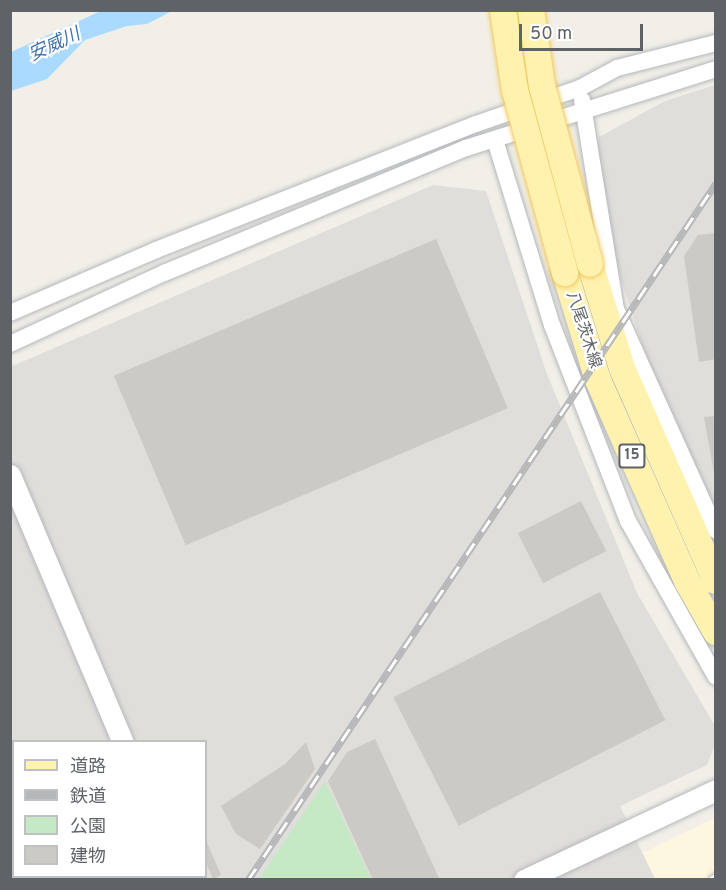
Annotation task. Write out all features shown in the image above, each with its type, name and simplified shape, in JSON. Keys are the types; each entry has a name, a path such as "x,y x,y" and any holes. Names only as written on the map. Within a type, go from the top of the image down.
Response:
{"main road":[{"name":"八尾茨木線","path":"503,10 515,90 565,273 598,380 687,581 716,632"},
{"name":"八尾茨木線","path":"531,10 542,86 590,264 622,368 716,581"}],"street":[{"path":"10,313 167,245 476,124 580,88 617,68 716,43"},
{"path":"10,344 164,273 466,148 716,69"},
{"path":"580,88 616,309 714,524"},
{"path":"495,140 552,325 628,521 716,677"},
{"path":"10,475 123,740"},
{"path":"524,879 716,790"}],"shaded area":[{"path":"715,85 715,514 651,372 620,276 595,155 599,137 665,101"},
{"path":"433,185 486,191 547,374 637,593 715,726 715,745 707,765 620,806 655,879 11,879 10,367"},
{"path":"715,818 715,879 655,879 642,853"}],"green space":[{"path":"325,781 371,879 259,879"}],"water":[{"name":"安威川","path":"103,10 172,11 147,24 127,26 85,40 47,79 11,91 11,52"}],"building":[{"path":"716,233 716,359 699,362 684,256 698,235"},
{"path":"436,239 508,408 186,545 114,376"},
{"path":"716,416 716,484 704,417"},
{"path":"581,501 606,551 543,583 518,533"},
{"path":"600,592 665,720 459,826 393,697"},
{"path":"375,739 440,880 373,880 328,781 347,752"},
{"path":"306,742 315,769 260,849 236,834 221,806 285,764"},
{"path":"207,842 221,875 213,879 207,865"}],"railway":[{"path":"248,880 716,183"}]}
